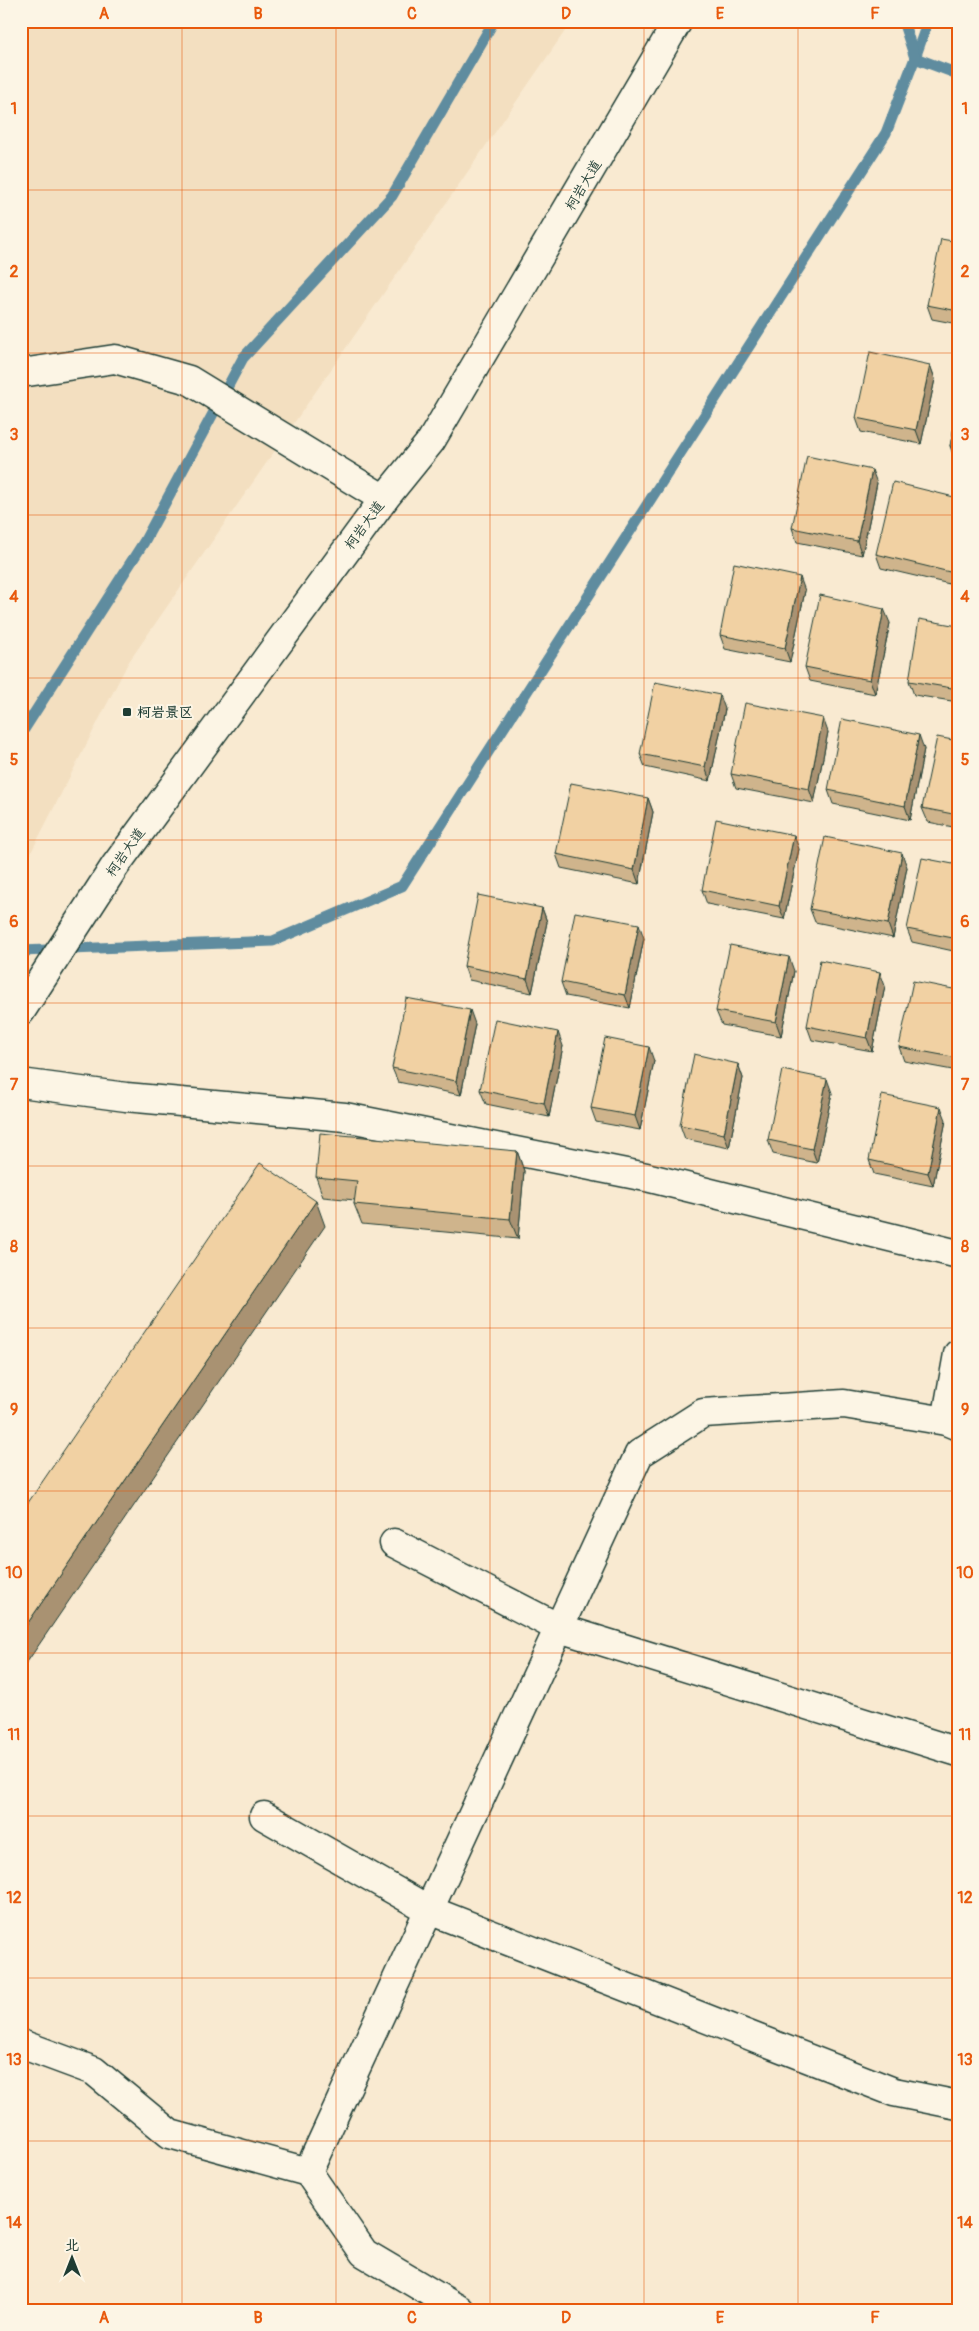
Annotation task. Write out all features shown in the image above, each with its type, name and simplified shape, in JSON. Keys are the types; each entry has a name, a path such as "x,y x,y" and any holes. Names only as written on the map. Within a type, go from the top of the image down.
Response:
{"street":[{"name":"柯岩大道","path":"21,1011 115,866 384,499 431,441 664,49 678,21"},
{"path":"21,373 115,359 189,380 384,499"},
{"path":"21,1083 126,1098 345,1117 646,1177 958,1254"},
{"path":"308,2172 639,1454 702,1413 844,1404 952,1424 958,1354"},
{"path":"394,1543 559,1628 958,1752"},
{"path":"264,1816 429,1910 894,2092 958,2105"},
{"path":"21,2044 94,2071 170,2134 308,2172 364,2253 460,2310"}],"shaded area":[{"path":"21,21 572,21 128,663 21,872"}],"building":[{"path":"941,239 958,242 958,311 927,305"},
{"path":"870,352 930,365 916,430 856,418"},
{"path":"958,408 958,448 950,446"},
{"path":"807,456 872,470 857,541 792,528"},
{"path":"893,482 958,498 958,574 876,554"},
{"path":"734,563 800,577 785,648 720,635"},
{"path":"820,595 884,609 870,680 805,667"},
{"path":"919,619 958,626 958,689 909,681"},
{"path":"655,682 720,695 705,767 640,754"},
{"path":"745,703 823,718 809,789 731,774"},
{"path":"842,719 919,735 905,806 828,790"},
{"path":"937,737 958,741 958,815 922,808"},
{"path":"571,783 648,798 634,870 556,854"},
{"path":"716,819 794,835 779,906 702,890"},
{"path":"825,837 902,853 888,924 810,909"},
{"path":"922,858 958,865 958,939 907,929"},
{"path":"478,895 542,908 527,979 464,966"},
{"path":"575,912 639,924 625,995 561,982"},
{"path":"730,945 789,957 776,1022 716,1011"},
{"path":"820,960 880,972 867,1038 807,1026"},
{"path":"913,981 958,990 958,1058 899,1047"},
{"path":"406,998 470,1010 456,1081 392,1068"},
{"path":"495,1019 558,1032 544,1103 480,1090"},
{"path":"605,1038 649,1047 635,1116 591,1108"},
{"path":"694,1054 738,1064 724,1134 680,1125"},
{"path":"782,1070 827,1079 812,1149 768,1140"},
{"path":"882,1095 941,1107 928,1173 869,1160"},
{"path":"320,1133 517,1151 510,1219 354,1204 357,1181 316,1177"},
{"path":"260,1163 316,1201 21,1633 21,1513"}],"waterway":[{"path":"21,734 144,542 243,358 392,196 494,21"},
{"path":"21,951 273,941 402,886 886,133 915,58 903,21"},
{"path":"928,21 915,58 958,74"}],"place":[{"name":"柯岩景区","path":"127,712"}]}
